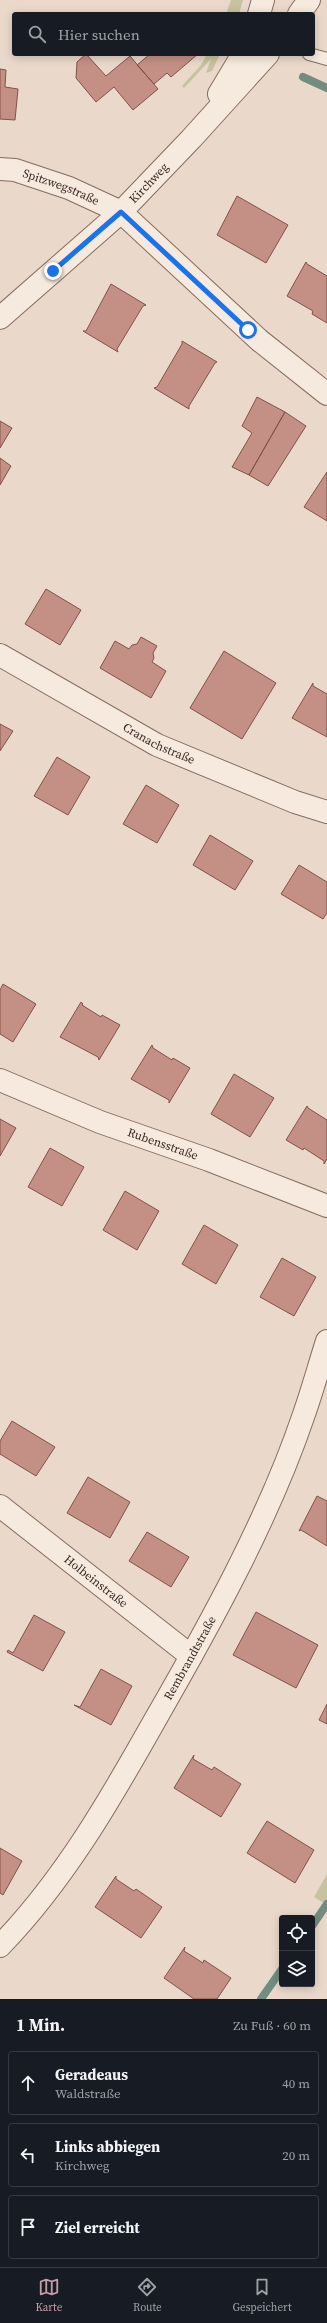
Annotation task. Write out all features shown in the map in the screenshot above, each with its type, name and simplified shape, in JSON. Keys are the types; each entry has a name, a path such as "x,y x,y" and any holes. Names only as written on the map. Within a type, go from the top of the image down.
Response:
{"street":[{"path":"260,12 263,0"},
{"path":"300,12 309,0"},
{"path":"191,139 242,56"},
{"name":"Kirchweg","path":"0,318 121,212 191,139 266,56"},
{"name":"Spitzwegstraße","path":"0,169 15,170 70,188 121,212 259,340 327,394"},
{"name":"Cranachstraße","path":"0,655 157,745 294,802 327,812"},
{"name":"Rubensstraße","path":"0,1080 100,1122 209,1160 327,1206"},
{"name":"Rembrandtstraße","path":"0,1946 38,1904 78,1848 118,1786 192,1656 255,1531 285,1465 304,1417 327,1341"},
{"name":"Holbeinstraße","path":"0,1506 192,1656"}],"lane":[{"path":"315,56 327,59"}],"shaded area":[{"path":"231,0 243,0 240,12 227,12"},
{"path":"206,56 219,56 212,71 206,73 211,59 184,88 182,86 201,65"},
{"path":"327,1874 327,1905 314,1897"}],"building":[{"path":"84,56 88,56 106,76 130,56 158,89 133,110 114,87 96,102 76,78 77,62"},
{"path":"148,56 196,56 171,77 167,73 154,84 137,65"},
{"path":"0,69 6,70 5,87 18,89 15,120 0,119"},
{"path":"237,196 288,225 266,263 217,235"},
{"path":"306,262 327,276 327,323 312,314 313,311 287,296"},
{"path":"111,284 146,305 143,306 117,349 118,352 83,331 86,331"},
{"path":"182,341 217,362 189,406 189,409 154,388 157,387 182,344"},
{"path":"257,397 285,412 249,475 232,467 252,433 242,426"},
{"path":"285,412 306,426 268,486 249,475"},
{"path":"0,421 12,428 0,448"},
{"path":"0,458 11,466 0,485"},
{"path":"327,472 327,521 304,507"},
{"path":"46,589 81,610 60,645 25,624"},
{"path":"141,637 157,646 153,653 154,658 152,662 166,671 151,698 100,668 115,641 129,649 132,645 137,644"},
{"path":"224,651 276,683 242,739 190,708"},
{"path":"313,683 313,686 327,694 327,737 292,718"},
{"path":"0,724 13,731 0,751"},
{"path":"57,757 90,777 68,815 34,796"},
{"path":"146,785 179,805 157,843 123,824"},
{"path":"210,835 253,861 235,890 193,865"},
{"path":"299,865 327,882 327,913 323,919 281,894"},
{"path":"3,984 36,1004 13,1042 0,1034 0,990"},
{"path":"81,1002 83,1004 82,1005 101,1017 102,1015 120,1025 99,1060 98,1057 60,1037"},
{"path":"152,1045 153,1048 172,1060 173,1058 190,1068 169,1103 169,1100 131,1079"},
{"path":"234,1074 274,1098 250,1137 211,1114"},
{"path":"307,1106 327,1120 327,1159 324,1164 324,1161 304,1148 303,1150 286,1140"},
{"path":"0,1119 16,1128 0,1156"},
{"path":"50,1148 84,1167 62,1206 28,1187"},
{"path":"125,1191 159,1211 137,1250 103,1230"},
{"path":"204,1225 238,1245 216,1284 182,1264"},
{"path":"282,1258 316,1277 294,1316 260,1297"},
{"path":"12,1421 55,1447 36,1476 0,1454 0,1441"},
{"path":"88,1477 130,1502 110,1538 67,1513"},
{"path":"317,1496 327,1501 327,1546 301,1530 299,1531"},
{"path":"147,1532 189,1557 171,1587 129,1561"},
{"path":"256,1612 318,1645 296,1688 233,1655"},
{"path":"34,1615 65,1632 43,1671 7,1652 8,1650 13,1653"},
{"path":"101,1669 132,1686 111,1725 74,1705 80,1707"},
{"path":"327,1704 327,1724 319,1720"},
{"path":"194,1755 193,1759 212,1770 214,1767 241,1784 221,1817 174,1788"},
{"path":"267,1821 314,1850 295,1883 247,1853"},
{"path":"0,1848 22,1861 3,1895 0,1893"},
{"path":"116,1876 116,1879 134,1891 136,1889 162,1907 141,1938 95,1907"},
{"path":"185,1947 184,1951 203,1963 204,1960 231,1978 217,1999 194,1999 164,1978"}],"waterway":[{"path":"303,77 327,88"},
{"path":"315,1922 327,1904"},
{"path":"261,1999 279,1973"}],"route":[{"path":"53,271 121,212 248,330"}]}
